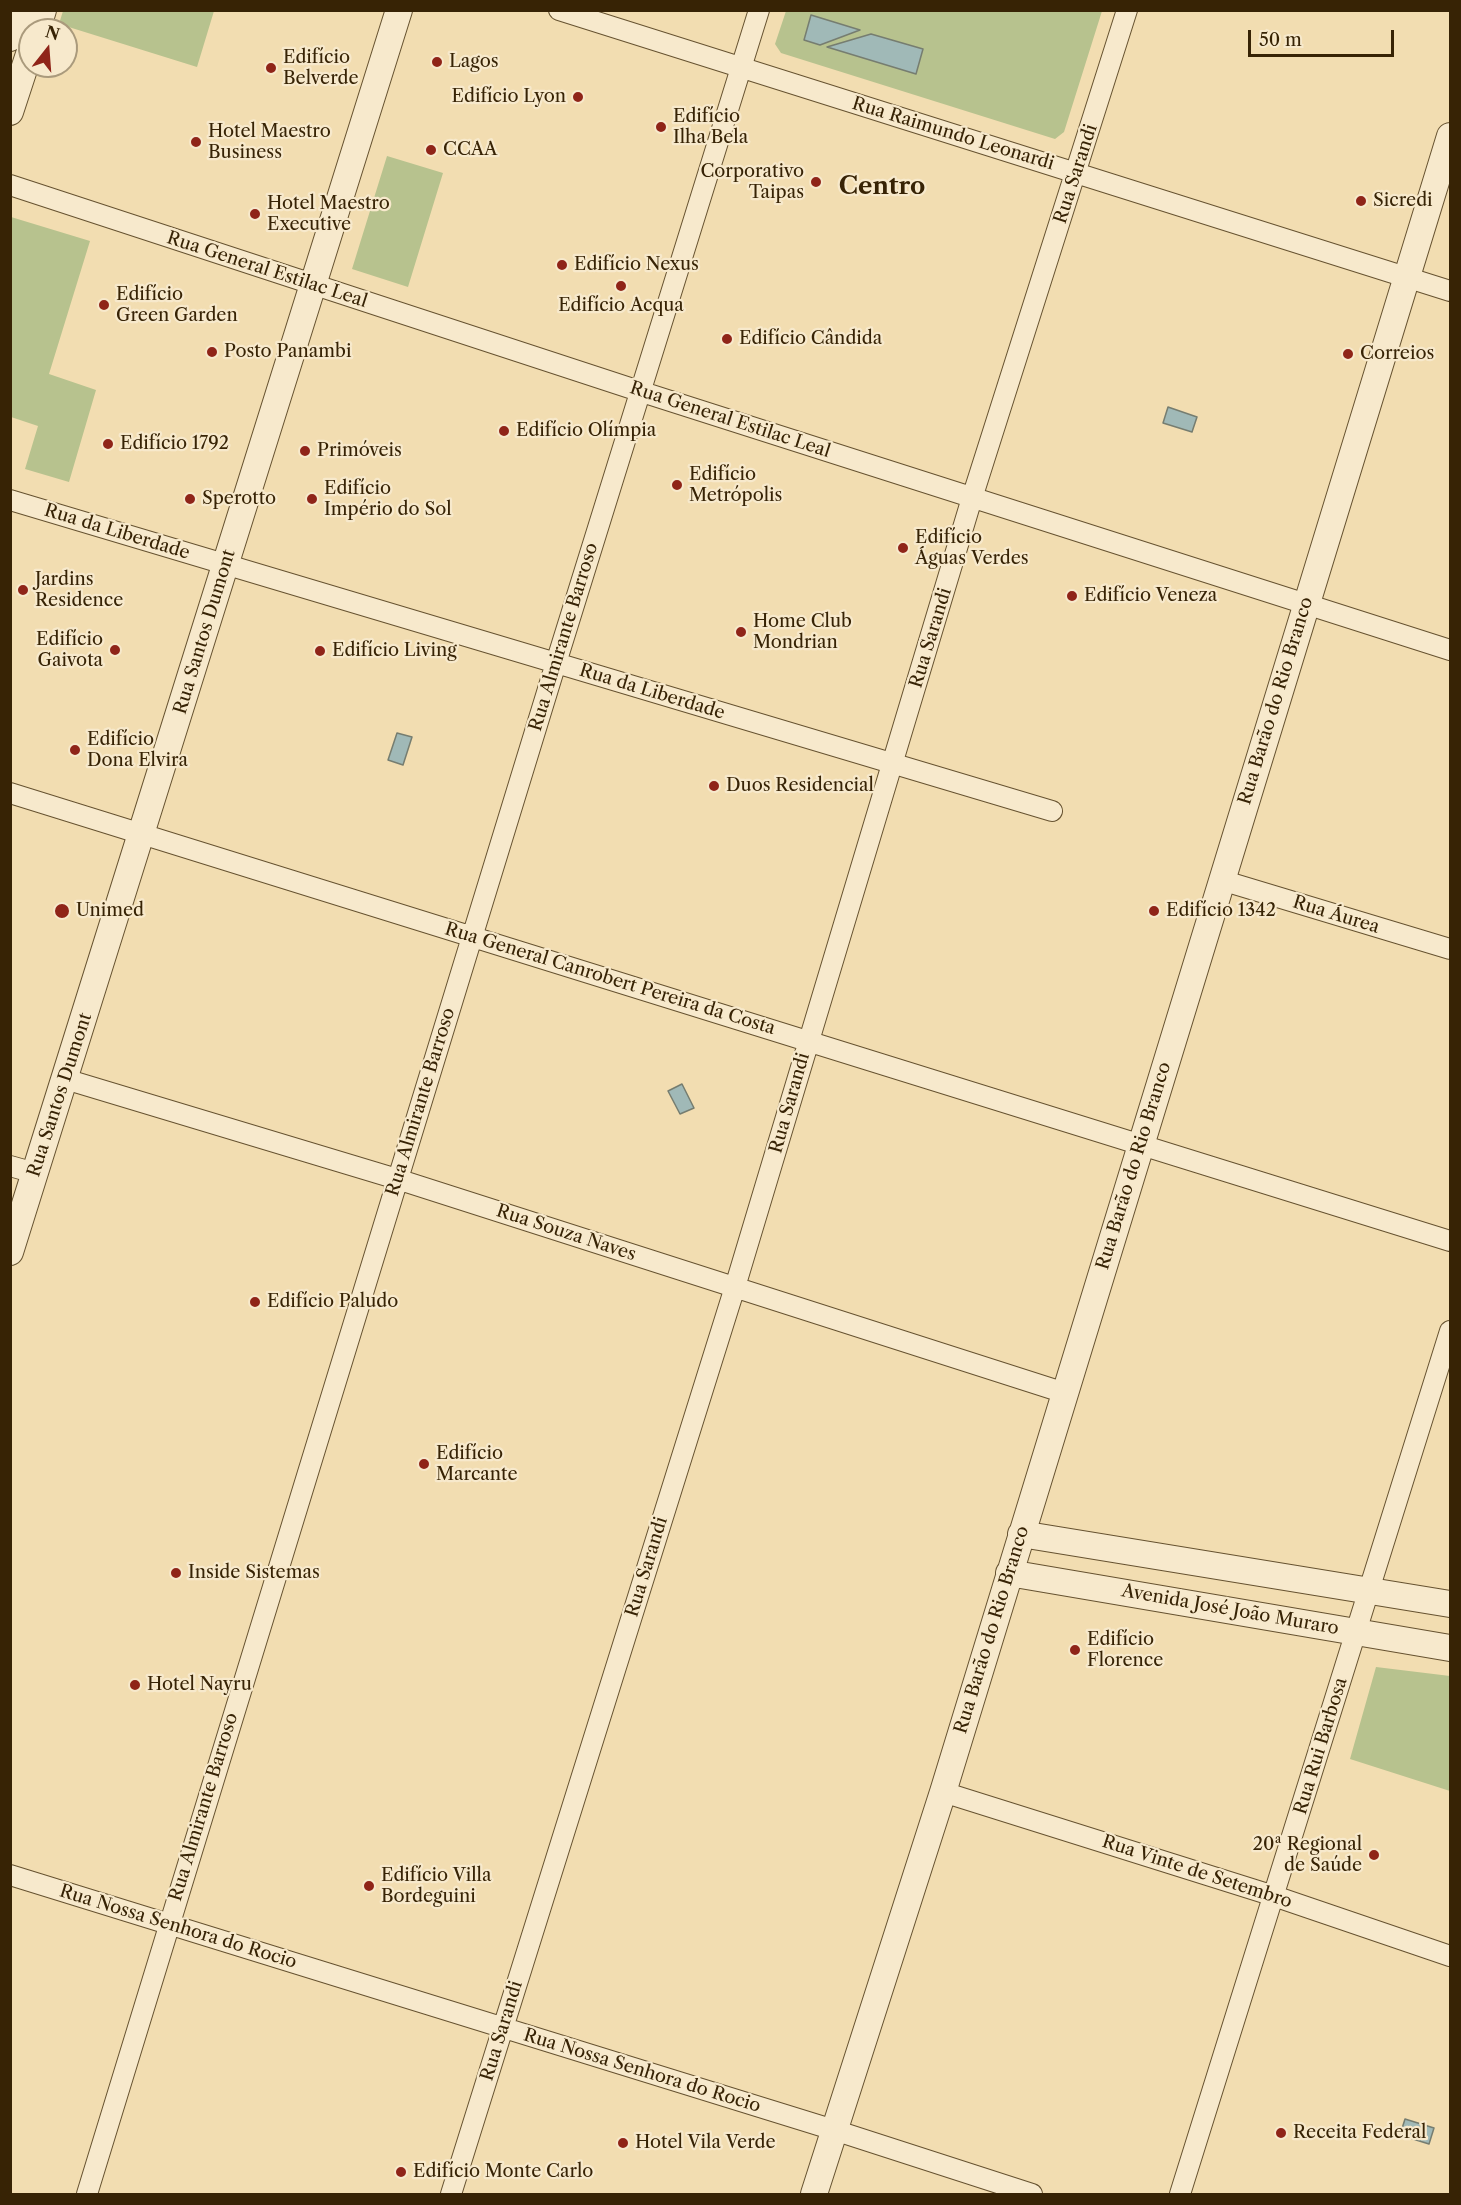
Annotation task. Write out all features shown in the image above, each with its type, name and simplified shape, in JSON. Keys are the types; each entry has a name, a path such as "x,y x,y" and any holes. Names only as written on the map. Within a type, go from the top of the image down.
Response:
{"street":[{"path":"10,38 20,10"},
{"name":"Rua Santos Dumont","path":"10,1252 399,10"},
{"name":"Rua Raimundo Leonardi","path":"559,10 1450,291"},
{"name":"Rua Almirante Barroso","path":"87,2194 555,663 759,10"},
{"name":"Rua Sarandi","path":"451,2194 735,1287 972,498 1127,10"},
{"path":"10,112 21,78"},
{"name":"Rua Barão do Rio Branco","path":"814,2194 943,1792 1450,136"},
{"name":"Rua General Estilac Leal","path":"10,185 639,391 1450,650"},
{"name":"Rua da Liberdade","path":"10,500 1052,811"},
{"name":"Rua General Canrobert Pereira da Costa","path":"10,793 1450,1241"},
{"name":"Rua Áurea","path":"1221,880 1450,950"},
{"name":"Rua Souza Naves","path":"65,1079 397,1179 1065,1393"},
{"path":"10,1166 35,1173"},
{"name":"Rua Rui Barbosa","path":"1180,2194 1450,1331"},
{"path":"1021,1534 1450,1604"},
{"path":"1060,1581 1057,1563 1067,1554 1124,1563 1173,1559"},
{"name":"Avenida José João Muraro","path":"1009,1573 1450,1648"},
{"name":"Rua Vinte de Setembro","path":"943,1792 1274,1896 1450,1956"},
{"name":"Rua Nossa Senhora do Rocio","path":"10,1875 834,2130 1032,2194"}],"green space":[{"path":"63,10 214,11 197,67 78,30 78,18 61,18"},
{"path":"786,11 1102,11 1064,132 1055,139 781,53 775,44"},
{"path":"387,156 443,173 408,287 352,269"},
{"path":"11,217 90,241 49,374 96,390 69,482 25,469 38,426 11,417"},
{"path":"1376,1667 1450,1676 1450,1791 1350,1759"}],"water":[{"path":"811,15 860,30 820,45 804,40"},
{"path":"871,34 923,49 916,74 827,47"},
{"path":"1168,407 1197,417 1192,432 1163,423"},
{"path":"397,733 412,737 403,765 388,760"},
{"path":"682,1084 694,1108 680,1114 668,1091"},
{"path":"1405,2119 1434,2128 1429,2144 1400,2135"}],"place":[{"name":"Lagos","path":"437,62"},
{"name":"Edifício Belverde","path":"271,68"},
{"name":"Edifício Lyon","path":"578,97"},
{"name":"Edifício Ilha Bela","path":"661,127"},
{"name":"Hotel Maestro Business","path":"196,142"},
{"name":"CCAA","path":"431,150"},
{"name":"Corporativo Taipas","path":"816,182"},
{"name":"Sicredi","path":"1361,201"},
{"name":"Hotel Maestro Executive","path":"255,214"},
{"name":"Edifício Nexus","path":"562,265"},
{"name":"Edifício Acqua","path":"621,286"},
{"name":"Edifício Green Garden","path":"104,305"},
{"name":"Edifício Cândida","path":"727,339"},
{"name":"Posto Panambi","path":"212,352"},
{"name":"Correios","path":"1348,354"},
{"name":"Edifício Olímpia","path":"504,431"},
{"name":"Edifício 1792","path":"108,444"},
{"name":"Primóveis","path":"305,451"},
{"name":"Edifício Metrópolis","path":"677,485"},
{"name":"Sperotto","path":"190,499"},
{"name":"Edifício Império do Sol","path":"312,499"},
{"name":"Edifício Águas Verdes","path":"903,548"},
{"name":"Jardins Residence","path":"23,590"},
{"name":"Edifício Veneza","path":"1072,596"},
{"name":"Home Club Mondrian","path":"741,632"},
{"name":"Edifício Gaivota","path":"115,650"},
{"name":"Edifício Living","path":"320,651"},
{"name":"Edifício Dona Elvira","path":"75,750"},
{"name":"Duos Residencial","path":"714,786"},
{"name":"Unimed","path":"62,911"},
{"name":"Edifício 1342","path":"1154,911"},
{"name":"Edifício Paludo","path":"255,1302"},
{"name":"Edifício Marcante","path":"424,1464"},
{"name":"Inside Sistemas","path":"176,1573"},
{"name":"Edifício Florence","path":"1075,1650"},
{"name":"Hotel Nayru","path":"135,1685"},
{"name":"20ª Regional de Saúde","path":"1374,1855"},
{"name":"Edifício Villa Bordeguini","path":"369,1886"},
{"name":"Receita Federal","path":"1281,2133"},
{"name":"Hotel Vila Verde","path":"623,2143"},
{"name":"Edifício Monte Carlo","path":"401,2172"}],"district":[{"name":"Centro","path":"882,187"}]}
